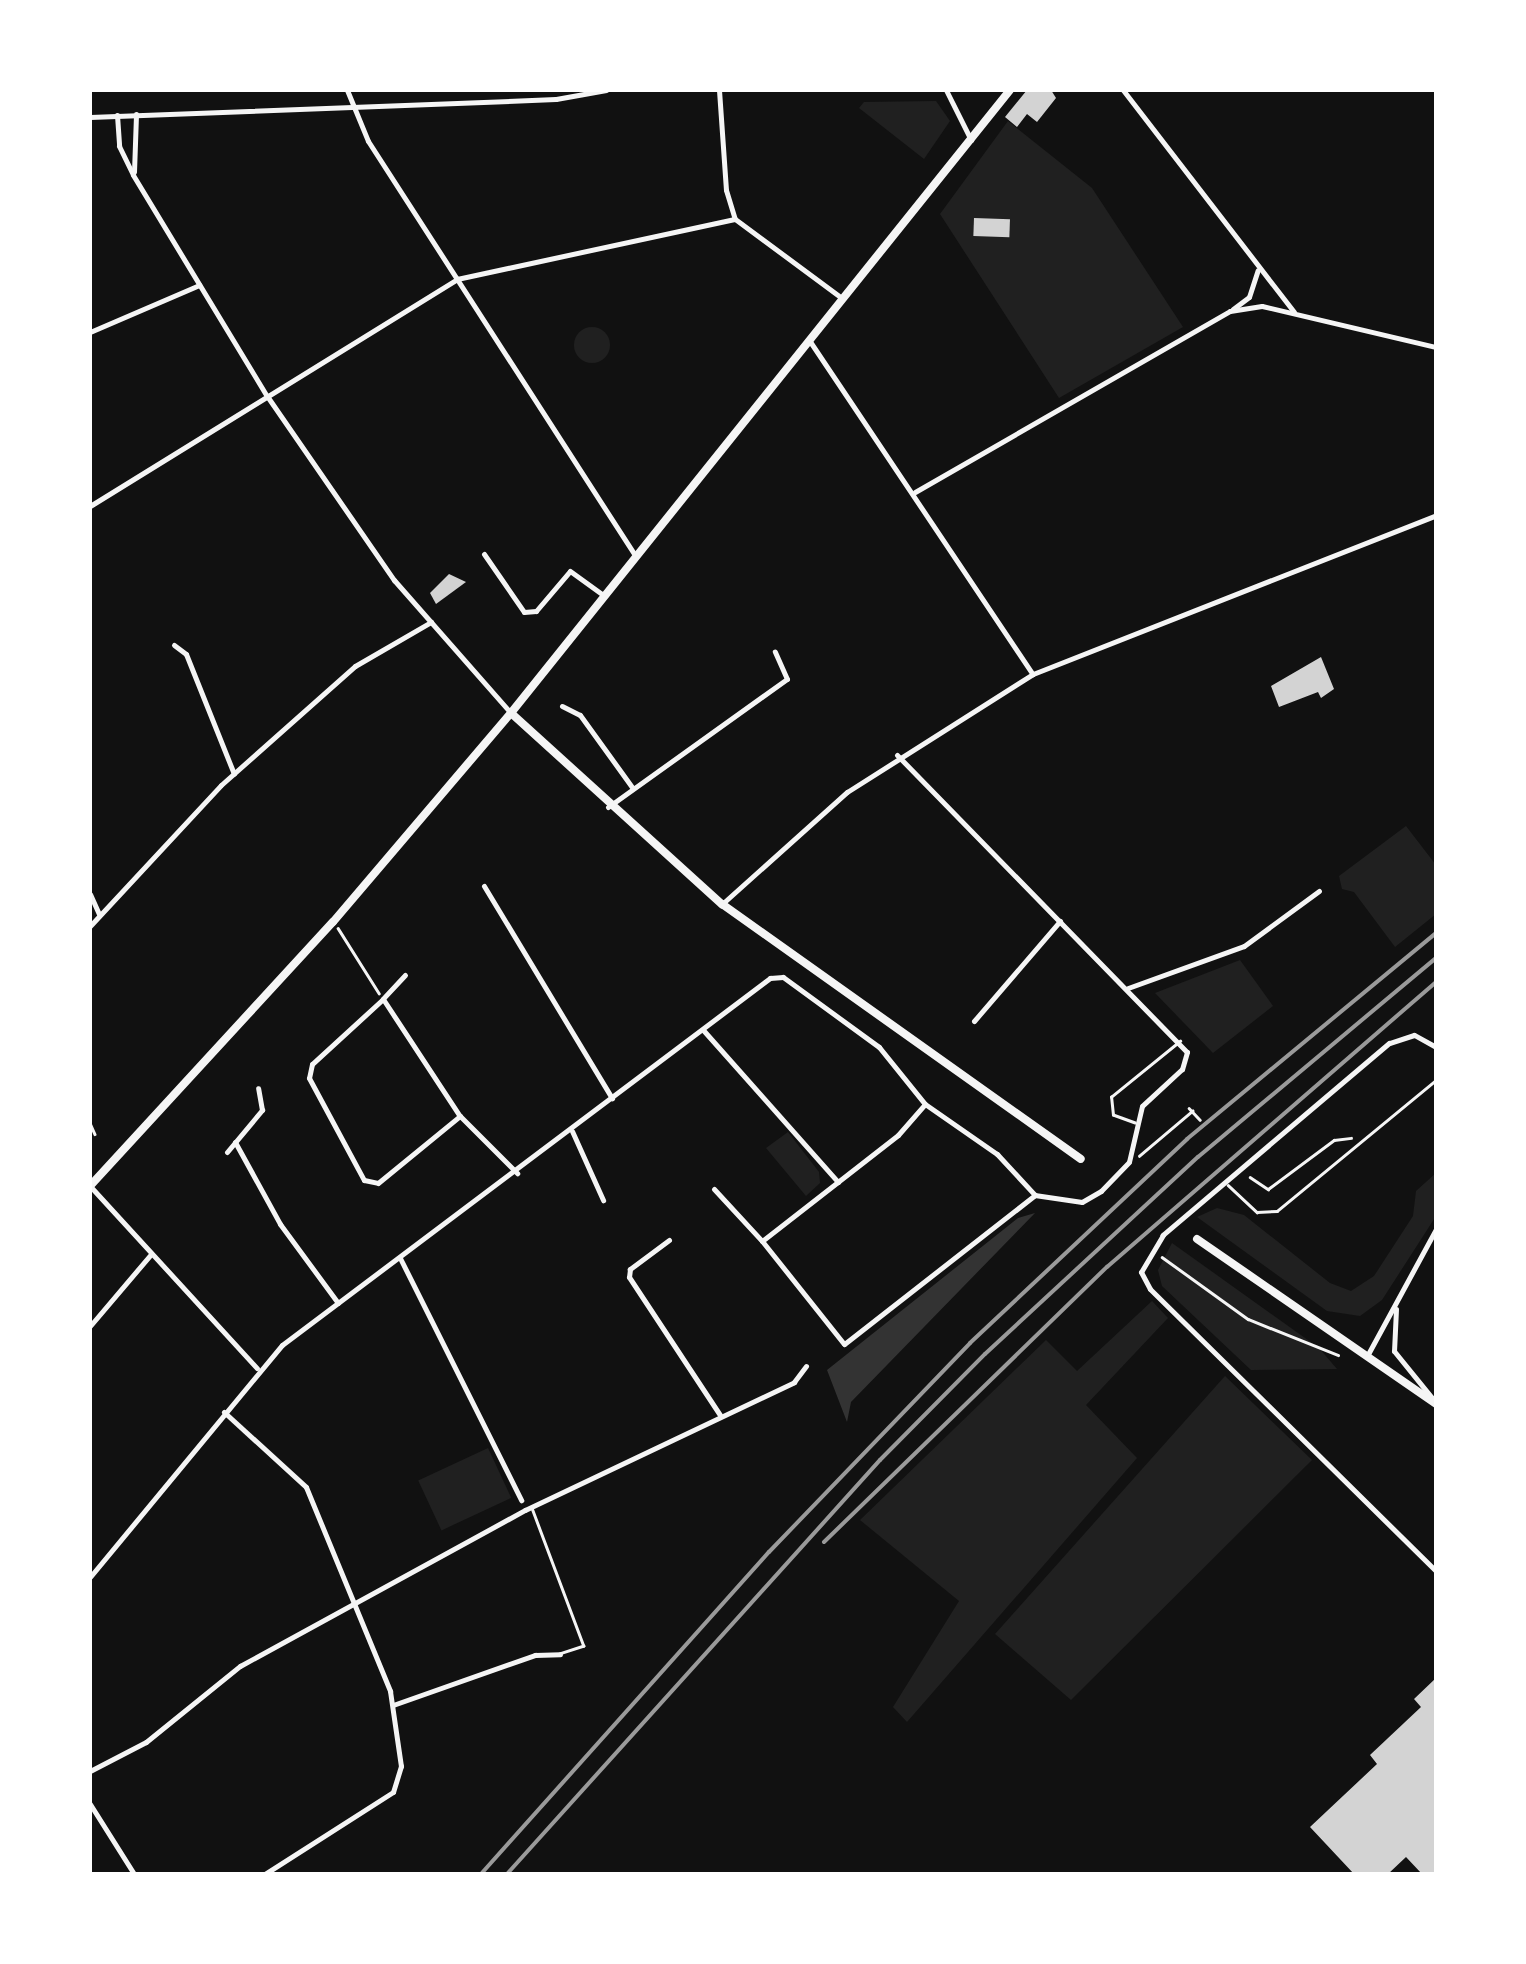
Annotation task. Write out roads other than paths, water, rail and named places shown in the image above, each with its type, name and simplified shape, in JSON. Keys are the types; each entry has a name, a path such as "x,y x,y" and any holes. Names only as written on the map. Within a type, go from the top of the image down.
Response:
{"main road":[{"path":"90,1186 334,922 511,714 839,296 1010,90"},
{"path":"511,714 608,807 722,904 1082,1160"},
{"path":"1196,1239 1436,1403"}],"street":[{"path":"347,90 351,104 456,280 634,554"},
{"path":"90,116 556,99 606,90"},
{"path":"719,90 726,190 735,219 839,296"},
{"path":"946,90 971,140"},
{"path":"1123,90 1296,314"},
{"path":"133,175 136,114"},
{"path":"117,115 119,146 133,175 268,396 394,580 511,714"},
{"path":"90,506 456,280 735,219"},
{"path":"915,492 1230,311 1249,296 1258,267"},
{"path":"90,330 199,285"},
{"path":"1230,311 1262,306 1436,347"},
{"path":"807,337 915,492 1033,674"},
{"path":"722,904 896,755 1033,674 1436,515"},
{"path":"484,554 530,614 570,571 602,595"},
{"path":"90,926 234,774 355,666 431,622"},
{"path":"174,645 186,654 234,774"},
{"path":"608,807 787,679 774,652"},
{"path":"562,706 580,715 632,788"},
{"path":"90,1577 258,1369 338,1303 517,1173 770,978 783,977 879,1047 925,1104 997,1154 1035,1196 1082,1202 1101,1191 1129,1162 1142,1106 1186,1064 1180,1040 896,755"},
{"path":"484,886 612,1098"},
{"path":"1128,988 1244,946 1302,910 1320,891"},
{"path":"90,894 99,914"},
{"path":"974,1021 1060,921"},
{"path":"405,975 312,1064 310,1078 364,1180 378,1183 460,1116"},
{"path":"383,998 460,1116 517,1173"},
{"path":"704,1030 838,1182"},
{"path":"1436,1047 1414,1035 1390,1043 1151,1249 1141,1272 1150,1290 1436,1572"},
{"path":"227,1152 262,1110 258,1088"},
{"path":"762,1242 838,1182 925,1104"},
{"path":"572,1131 603,1200"},
{"path":"234,1142 280,1224 338,1303"},
{"path":"90,1186 258,1369"},
{"path":"714,1189 844,1344 1035,1196"},
{"path":"1367,1356 1436,1228"},
{"path":"669,1240 630,1269 629,1277 720,1415"},
{"path":"90,1326 151,1254"},
{"path":"400,1258 521,1500"},
{"path":"1397,1301 1394,1351 1436,1403"},
{"path":"90,1771 146,1742 240,1666 532,1507 794,1382 806,1366"},
{"path":"224,1412 306,1487 355,1602 393,1706 401,1766 393,1792 265,1874"},
{"path":"393,1706 535,1656 560,1654"},
{"path":"90,1804 134,1874"}],"lane":[{"path":"1136,1123 1113,1115 1110,1097 1180,1040"},
{"path":"1228,1185 1246,1205 1268,1214 1359,1146 1436,1080"},
{"path":"90,1124 95,1134"},
{"path":"532,1507 584,1646 560,1654"}],"railway":[{"path":"481,1874 769,1552 970,1343 1187,1139 1436,933"},
{"path":"507,1874 880,1460 985,1354 1198,1157 1436,958"},
{"path":"824,1542 1107,1267 1436,982"}]}
